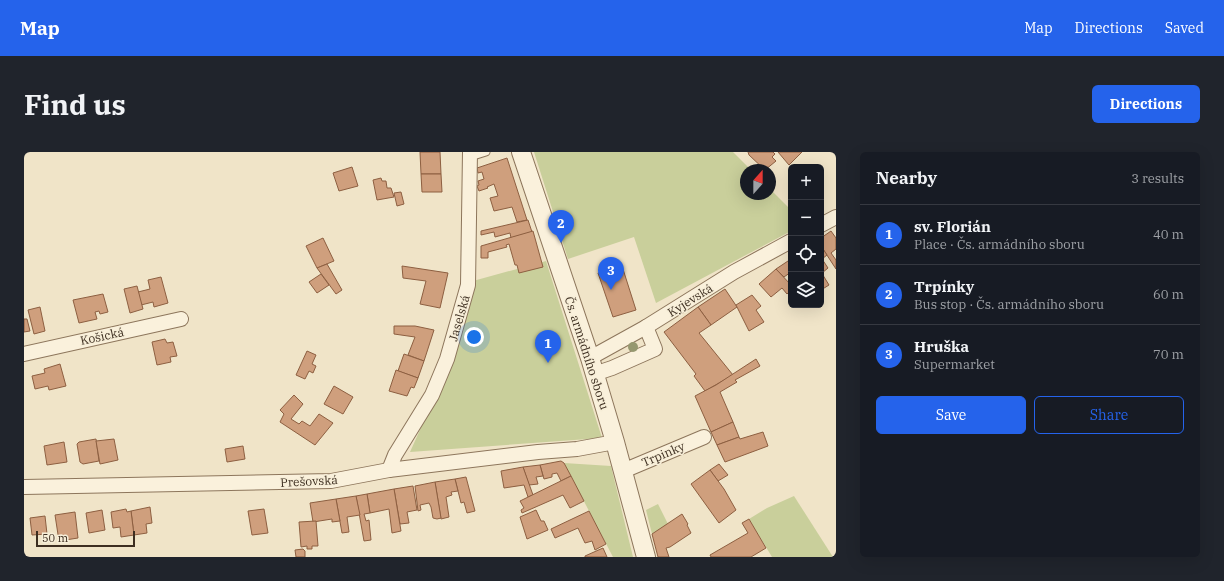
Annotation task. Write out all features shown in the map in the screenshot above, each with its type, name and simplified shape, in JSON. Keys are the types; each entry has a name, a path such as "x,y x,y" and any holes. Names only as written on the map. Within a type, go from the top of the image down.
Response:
{"street":[{"name":"Čs. armádního sboru","path":"521,152 592,366 615,442 646,557"},
{"name":"Jaselská","path":"389,470 395,455 432,395 447,359 468,285 470,155"},
{"path":"824,223 836,217"},
{"name":"Kyjevská","path":"592,366 646,327 734,272 788,243"},
{"name":"Košická","path":"24,354 181,319"},
{"path":"592,366 612,368 655,349 646,327"},
{"name":"Trpinky","path":"623,471 704,437"},
{"name":"Prešovská","path":"24,487 330,481 389,470 538,452 577,449 615,442"}],"lane":[{"path":"470,155 486,152"}],"green space":[{"path":"534,152 733,152 745,164 740,164 740,200 776,200 776,195 788,207 788,233 656,303 634,237 568,259"},
{"path":"546,261 602,438 410,452 451,361 473,281"},
{"path":"564,463 611,466 633,557 613,557"},
{"path":"794,496 833,557 772,557 749,519 767,508"},
{"path":"658,504 668,524 652,534 646,510"}],"building":[{"path":"420,152 440,152 441,174 421,174"},
{"path":"748,152 773,152 775,154 772,157 776,161 772,164 759,164 749,155"},
{"path":"778,152 802,152 790,164 788,164"},
{"path":"507,158 527,220 517,222 512,207 494,211 490,198 498,196 494,184 479,191 477,186 479,185 478,181 484,179 482,172 478,173 477,168"},
{"path":"352,167 358,186 339,191 333,173"},
{"path":"421,174 441,174 442,192 422,192"},
{"path":"381,178 382,181 386,181 387,188 391,188 394,197 377,200 373,180"},
{"path":"401,192 404,204 397,206 394,193"},
{"path":"528,220 532,232 511,238 510,233 495,237 494,232 481,235 481,231"},
{"path":"533,231 543,267 519,273 509,244 506,245 507,247 488,252 488,258 481,258 481,246"},
{"path":"831,231 836,238 836,249 831,253 836,260 836,269 824,251 824,236"},
{"path":"323,238 334,261 317,268 306,246"},
{"path":"824,250 827,255 824,257"},
{"path":"788,261 788,274 784,277 776,269"},
{"path":"824,262 828,268 824,271"},
{"path":"327,264 342,290 336,294 317,268"},
{"path":"402,266 448,273 440,308 420,304 426,281 403,278"},
{"path":"622,266 636,310 613,317 598,273"},
{"path":"776,269 788,282 788,293 787,294 782,288 771,297 759,284"},
{"path":"321,274 329,285 317,293 309,282"},
{"path":"161,277 168,303 154,307 153,302 141,305 138,292 150,289 148,280"},
{"path":"824,277 829,285 824,288"},
{"path":"137,286 143,309 130,313 124,289"},
{"path":"725,289 737,307 711,325 698,307"},
{"path":"103,294 108,312 100,314 99,311 95,312 97,319 79,323 73,300"},
{"path":"752,295 761,306 756,310 764,322 749,331 736,305"},
{"path":"40,307 45,331 34,334 28,310"},
{"path":"698,307 711,325 699,333 733,375 705,391 694,376 696,374 664,332"},
{"path":"24,319 27,319 30,331 24,332"},
{"path":"394,326 415,326 434,330 424,361 408,355 415,337 394,334"},
{"path":"165,339 167,343 173,342 177,356 170,357 171,362 157,365 152,342"},
{"path":"307,351 316,355 312,364 316,366 313,373 309,371 305,379 296,375"},
{"path":"404,354 424,361 418,378 398,371"},
{"path":"756,359 760,366 735,380 737,382 720,392 733,422 711,432 695,396 716,385"},
{"path":"60,364 66,386 49,390 48,386 35,389 32,376 45,373 44,369"},
{"path":"396,370 418,378 414,388 411,387 407,396 389,391"},
{"path":"334,386 353,397 343,414 324,404"},
{"path":"294,395 303,404 291,419 299,424 302,421 310,426 319,414 333,423 315,445 280,422 284,414 280,410"},
{"path":"733,422 739,437 717,445 711,432"},
{"path":"763,432 768,446 725,462 717,445 739,437 740,439"},
{"path":"96,439 99,461 83,464 80,462 77,444 79,442"},
{"path":"114,439 118,460 100,464 96,441"},
{"path":"64,442 67,462 47,465 44,446"},
{"path":"243,446 245,459 227,462 225,449"},
{"path":"561,461 564,463 571,476 561,481 557,473 552,474 552,477 544,479 540,465"},
{"path":"719,464 728,475 718,481 710,470"},
{"path":"540,465 543,476 536,477 538,484 529,485 523,467"},
{"path":"523,467 533,495 528,497 524,485 504,488 501,471"},
{"path":"710,470 724,489 736,510 719,523 691,484"},
{"path":"571,476 584,501 570,508 563,495 522,513 521,510 524,508 520,501"},
{"path":"466,477 475,511 467,513 464,502 461,503 455,479"},
{"path":"455,479 458,491 451,492 452,495 446,497 449,517 441,519 435,482"},
{"path":"435,482 441,518 437,519 433,518 429,503 420,505 421,510 418,511 415,486"},
{"path":"413,486 417,510 407,512 409,523 400,524 394,489"},
{"path":"394,489 401,531 392,533 389,509 370,513 367,494"},
{"path":"367,494 370,513 364,514 366,521 369,520 371,540 364,541 356,496"},
{"path":"356,496 360,515 347,517 349,532 342,533 336,499"},
{"path":"336,499 340,521 332,522 332,519 313,522 310,503"},
{"path":"150,507 152,523 146,524 147,533 134,535 131,511"},
{"path":"126,509 127,512 131,511 134,535 121,537 120,527 113,528 111,512"},
{"path":"264,509 268,533 252,535 248,511"},
{"path":"102,510 105,530 89,533 86,513"},
{"path":"536,510 541,521 544,521 548,530 527,539 520,517"},
{"path":"589,511 606,544 595,550 592,541 585,543 578,528 555,538 551,529"},
{"path":"75,512 78,538 59,541 55,515"},
{"path":"682,514 691,533 670,547 666,548 669,557 658,557 652,534"},
{"path":"45,516 47,534 32,535 30,518"},
{"path":"749,519 766,548 751,557 711,557 710,555 748,533 742,523"},
{"path":"316,521 318,546 312,546 312,549 307,549 307,546 301,547 299,522"},
{"path":"603,548 607,557 585,557 585,556"},
{"path":"303,549 305,551 305,557 296,557 295,550"}],"place":[{"name":"Trpínky","path":"561,243"},
{"name":"Hruška","path":"611,290"},
{"name":"sv. Florián","path":"548,363"}]}
